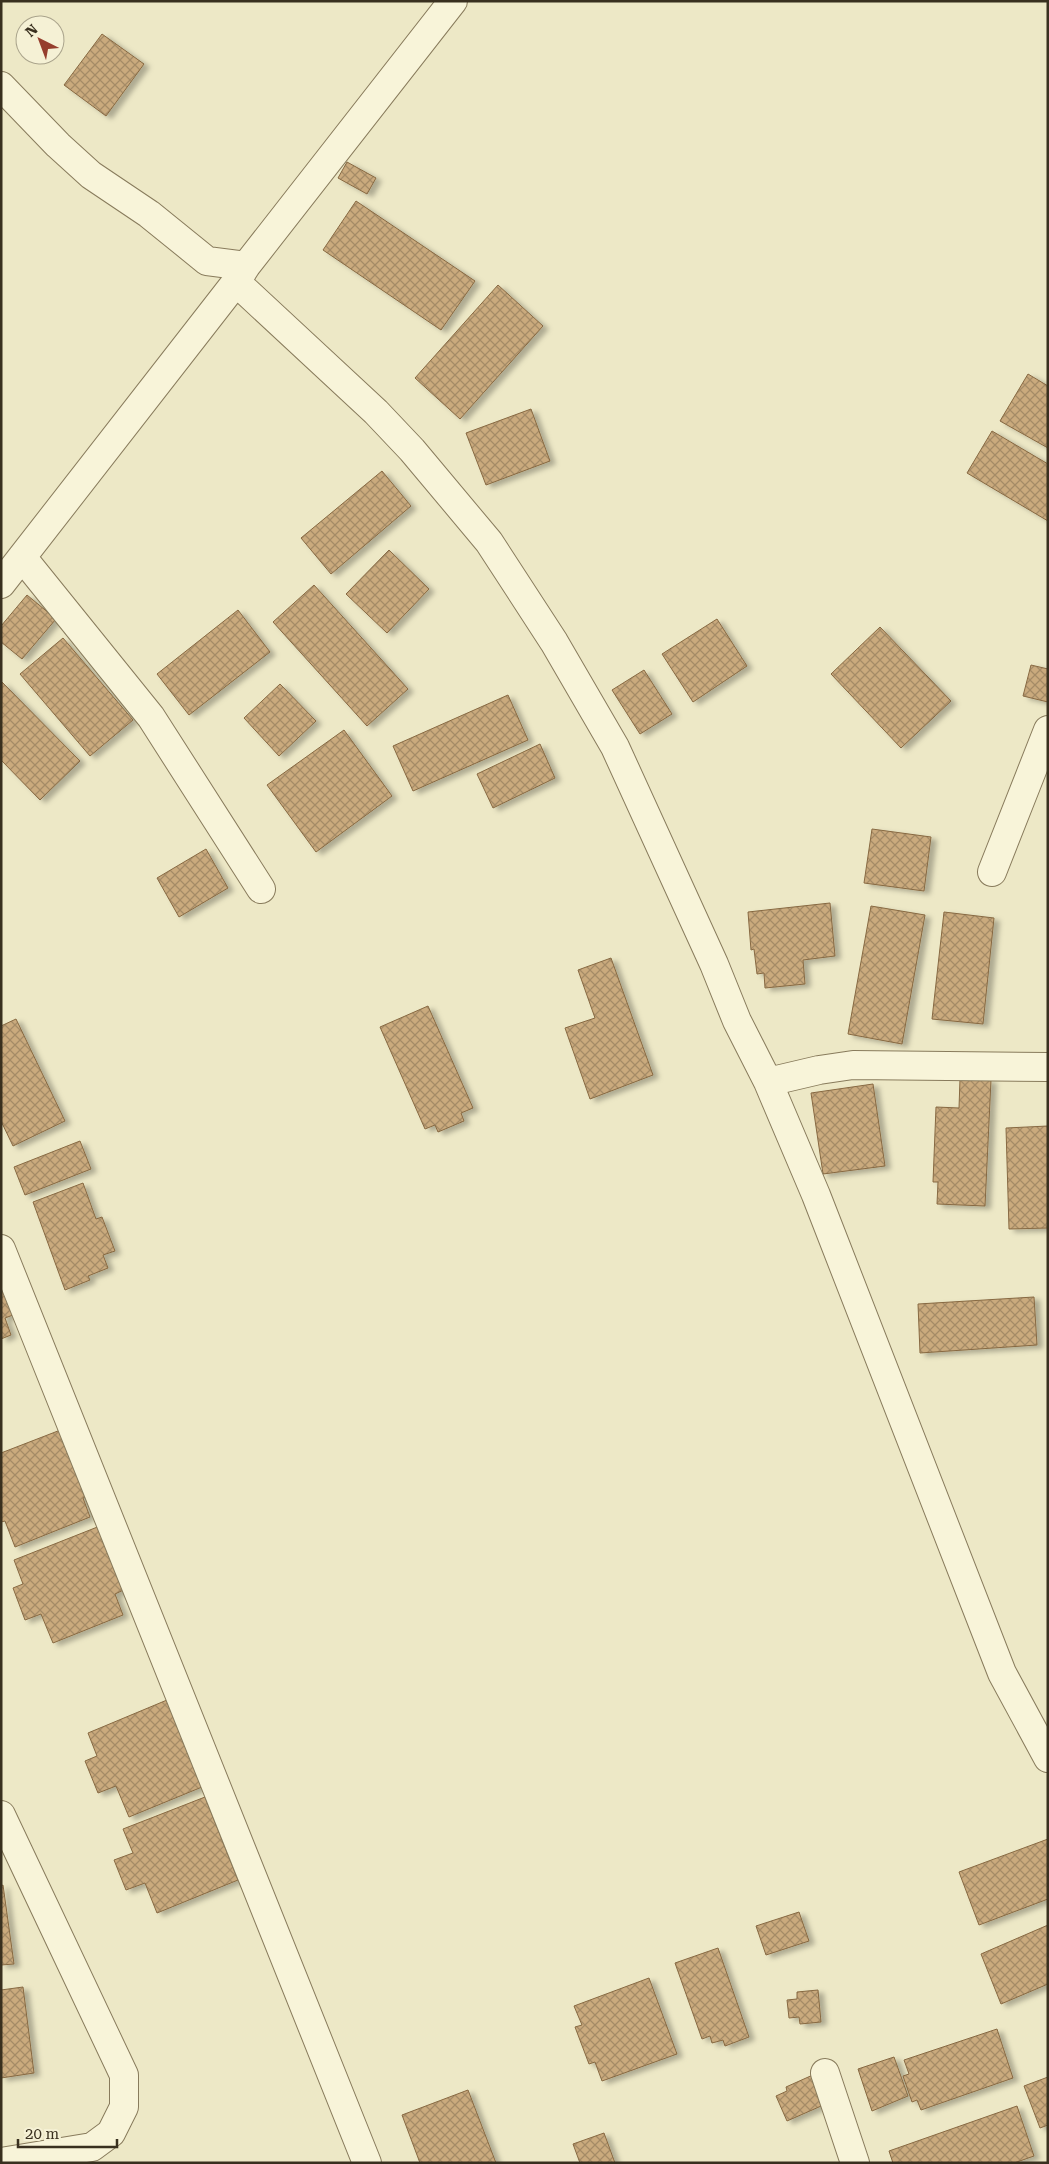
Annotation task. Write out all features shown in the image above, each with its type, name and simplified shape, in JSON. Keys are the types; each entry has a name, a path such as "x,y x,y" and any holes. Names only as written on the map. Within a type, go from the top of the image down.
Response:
{"street":[{"path":"1,584 453,1"},
{"path":"1,86 58,145 91,174 149,214 207,261 241,274 412,450 489,542 554,642 615,746 714,964 737,1021 768,1082 816,1195 1002,1673 1048,1758"},
{"path":"22,557 151,717 261,889"},
{"path":"992,872 1048,730"},
{"path":"768,1082 819,1070 853,1065 1048,1067"},
{"path":"1,1249 367,2163"},
{"path":"1,1815 124,2075 124,2106 111,2133 105,2138 92,2147 1,2162"},
{"path":"826,2073 855,2163"}],"building":[{"path":"102,34 144,64 106,116 64,85"},
{"path":"347,162 376,178 367,194 338,178"},
{"path":"356,201 475,281 441,330 323,250"},
{"path":"498,285 543,326 460,419 415,378"},
{"path":"1028,374 1048,386 1048,448 1000,421"},
{"path":"531,409 550,461 486,485 466,433"},
{"path":"992,431 1048,464 1048,521 967,473"},
{"path":"382,471 411,506 331,574 301,538"},
{"path":"389,550 429,589 387,633 346,594"},
{"path":"314,585 408,689 367,726 273,622"},
{"path":"27,595 56,619 22,659 1,642 1,626"},
{"path":"238,610 270,652 189,715 157,674"},
{"path":"717,619 747,666 693,702 662,654"},
{"path":"880,627 951,701 901,748 831,674"},
{"path":"63,638 133,720 90,756 20,674"},
{"path":"1031,665 1048,669 1048,702 1023,696"},
{"path":"644,670 672,714 640,734 612,690"},
{"path":"2,682 80,761 40,800 1,760"},
{"path":"280,684 316,721 279,756 244,718"},
{"path":"508,695 528,740 413,791 393,746"},
{"path":"344,730 392,796 316,852 267,785"},
{"path":"540,744 555,778 493,808 477,774"},
{"path":"872,829 931,837 924,891 864,883"},
{"path":"206,849 228,888 179,917 157,878"},
{"path":"830,903 835,956 803,960 805,984 765,988 764,973 757,974 754,949 751,950 748,912"},
{"path":"871,906 925,915 902,1044 848,1034"},
{"path":"944,912 994,918 983,1024 932,1019"},
{"path":"611,958 653,1075 590,1099 565,1028 595,1018 578,970"},
{"path":"428,1006 473,1108 461,1113 464,1121 438,1132 435,1125 425,1129 380,1027"},
{"path":"16,1019 65,1121 13,1146 1,1121 1,1026"},
{"path":"960,1079 991,1080 985,1206 937,1204 938,1182 933,1182 936,1107 959,1108"},
{"path":"873,1084 885,1166 823,1174 811,1093"},
{"path":"1048,1126 1048,1228 1009,1229 1006,1128"},
{"path":"80,1141 91,1169 25,1195 14,1167"},
{"path":"83,1183 96,1219 102,1217 115,1251 103,1255 108,1268 88,1276 90,1280 65,1290 33,1202"},
{"path":"1,1285 13,1315 5,1318 11,1335 1,1339"},
{"path":"1034,1297 1037,1345 920,1353 918,1304"},
{"path":"63,1429 89,1495 83,1498 90,1517 15,1547 5,1521 1,1522 1,1453"},
{"path":"105,1524 130,1587 115,1594 123,1615 53,1643 41,1614 25,1620 13,1588 23,1584 14,1560"},
{"path":"167,1700 202,1787 129,1817 116,1786 98,1793 85,1761 97,1756 88,1733"},
{"path":"205,1797 238,1880 157,1913 145,1883 126,1890 114,1860 133,1853 123,1829"},
{"path":"1048,1839 1048,1899 979,1925 959,1872"},
{"path":"3,1885 14,1964 1,1965 1,1886"},
{"path":"799,1912 809,1941 766,1955 756,1926"},
{"path":"1048,1925 1048,1984 1001,2004 981,1954"},
{"path":"718,1948 749,2037 725,2046 723,2040 712,2043 710,2036 702,2039 675,1963"},
{"path":"649,1978 677,2054 602,2081 595,2062 589,2064 575,2027 582,2025 574,2006"},
{"path":"23,1987 34,2073 1,2078 1,1990"},
{"path":"818,1990 821,2022 800,2024 799,2017 789,2018 787,2000 797,1999 797,1992"},
{"path":"997,2029 1013,2078 921,2110 917,2100 912,2102 903,2076 909,2074 904,2060"},
{"path":"894,2057 908,2096 872,2111 858,2069"},
{"path":"815,2074 828,2103 787,2121 776,2096 787,2091 786,2087"},
{"path":"1048,2077 1048,2125 1040,2128 1024,2086"},
{"path":"468,2090 496,2163 420,2163 402,2115"},
{"path":"1017,2106 1034,2156 1014,2163 893,2163 889,2151"},
{"path":"604,2133 615,2163 580,2163 573,2144"}]}
